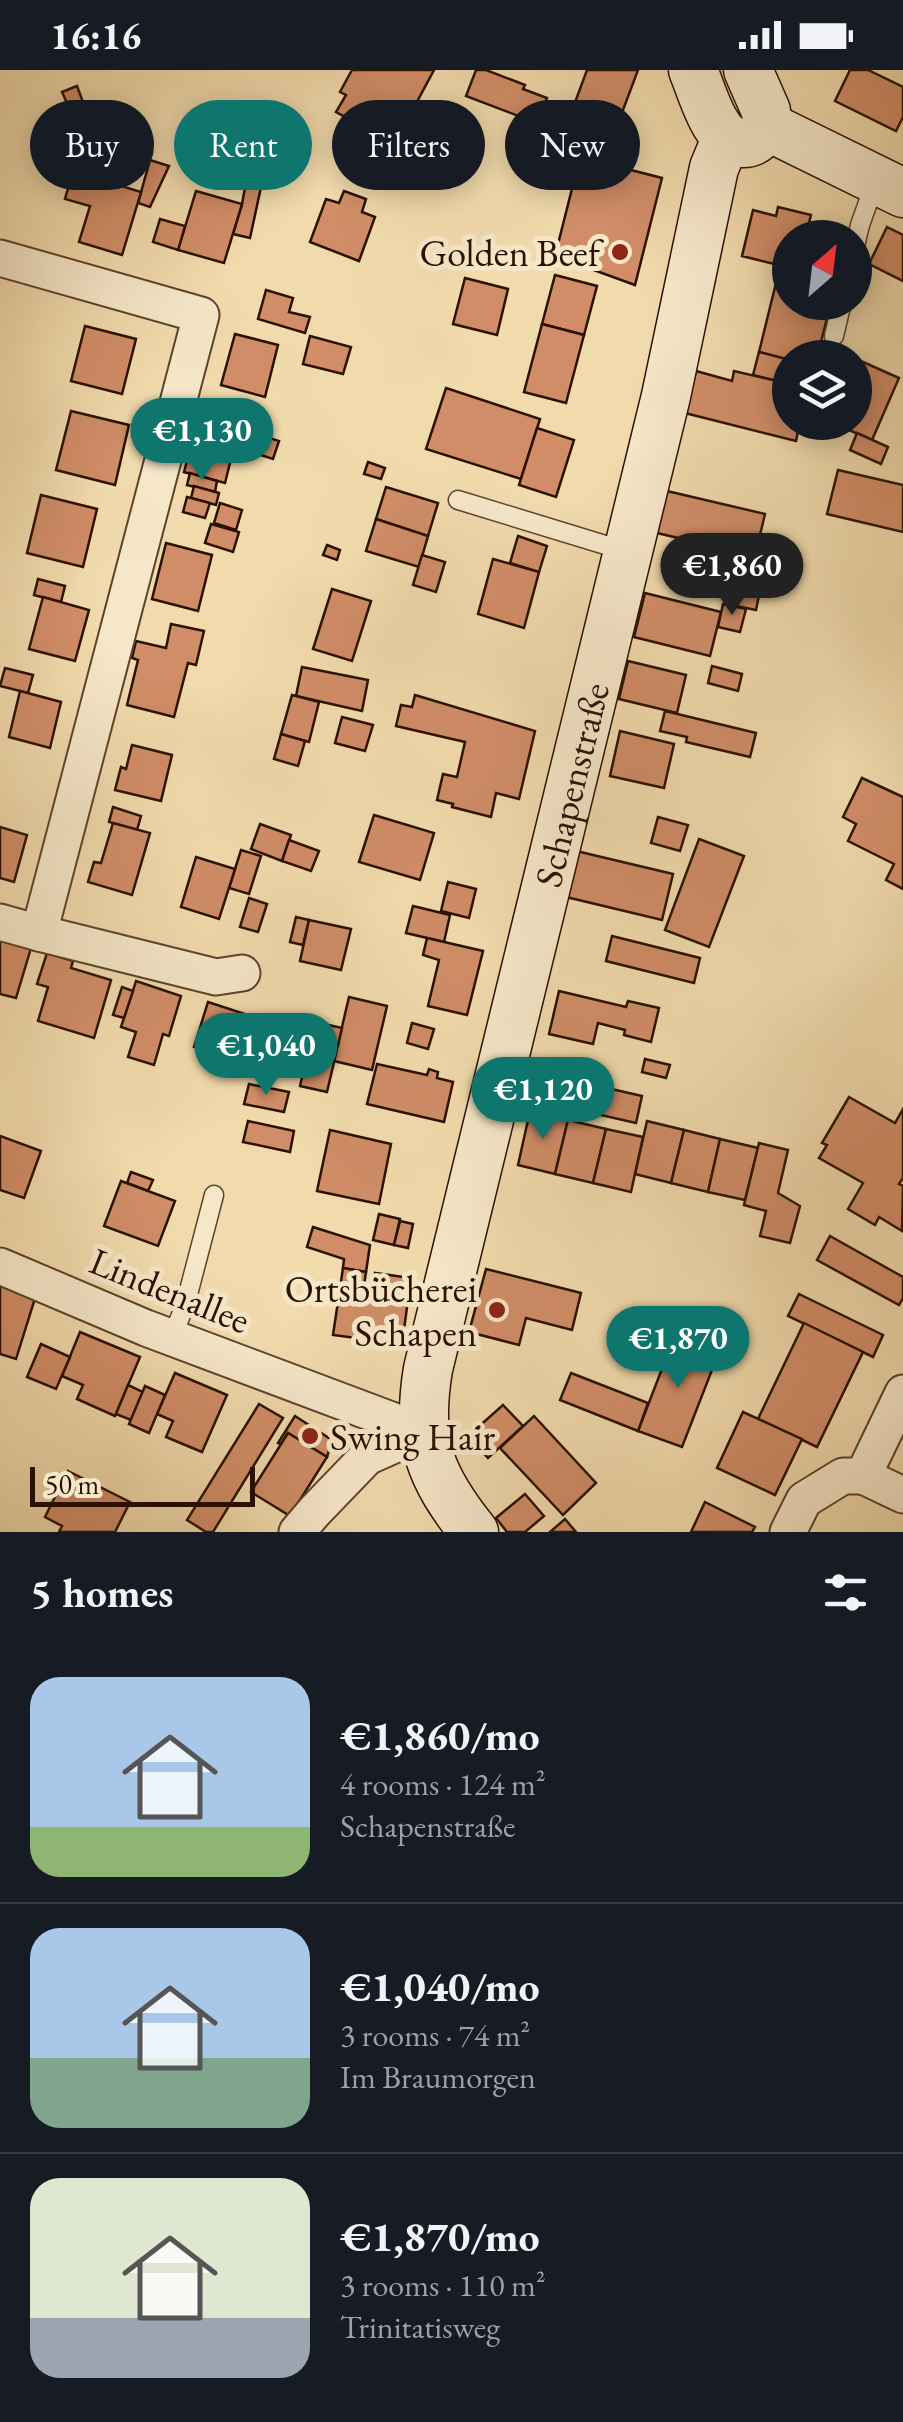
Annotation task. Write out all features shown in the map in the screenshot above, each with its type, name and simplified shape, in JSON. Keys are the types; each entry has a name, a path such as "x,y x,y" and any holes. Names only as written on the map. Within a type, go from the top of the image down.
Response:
{"street":[{"path":"694,70 718,129 747,132 890,186"},
{"path":"747,132 766,112 748,70"},
{"name":"Schapenstraße","path":"423,1432 428,1369 666,396 714,168 747,132"},
{"path":"0,258 201,316 39,933"},
{"path":"0,922 216,977 242,972"},
{"name":"Lindenallee","path":"0,1266 172,1338 423,1432"},
{"path":"863,1476 903,1393"},
{"path":"297,1532 367,1457 423,1432 440,1483 474,1532"},
{"path":"788,1532 804,1500 843,1476 863,1476 903,1495"}],"lane":[{"path":"870,220 890,186"},
{"path":"834,336 838,320"},
{"path":"458,500 627,552"},
{"path":"172,1338 186,1302 214,1195"}],"building":[{"path":"352,70 434,70 418,100 343,100 346,95 340,92"},
{"path":"476,70 486,70 547,98 505,100 505,111 485,100 466,96"},
{"path":"587,70 638,70 627,100 576,100"},
{"path":"850,70 868,70 903,87 903,117 896,131 835,101"},
{"path":"77,86 82,100 66,100 62,92"},
{"path":"154,161 169,166 150,207 138,203 142,190 154,190"},
{"path":"640,172 662,178 635,285 555,256 572,190 640,190"},
{"path":"68,190 141,192 122,255 79,242 90,206 65,199"},
{"path":"245,190 260,190 250,238 233,234"},
{"path":"196,191 242,204 224,263 178,250"},
{"path":"344,191 366,199 362,212 375,217 359,261 310,242 326,199 339,203"},
{"path":"778,207 811,215 810,220 772,220 772,264 742,256 753,210 776,216"},
{"path":"160,219 185,226 178,250 153,242"},
{"path":"887,227 903,235 903,281 872,266"},
{"path":"555,275 597,286 584,335 542,324"},
{"path":"465,278 508,289 497,335 453,324"},
{"path":"266,290 293,298 289,312 310,317 305,333 258,319"},
{"path":"772,299 772,320 826,320 822,340 772,340 772,355 759,352"},
{"path":"542,324 584,335 566,403 524,392"},
{"path":"85,326 136,339 122,394 71,381"},
{"path":"235,334 278,345 265,397 221,385"},
{"path":"310,336 351,347 343,374 303,364"},
{"path":"759,352 772,355 772,380 753,375"},
{"path":"872,366 899,378 872,440"},
{"path":"696,371 732,381 734,371 772,380 772,435 685,413"},
{"path":"446,388 540,419 521,479 426,449"},
{"path":"71,411 129,425 115,485 56,470"},
{"path":"197,424 237,435 225,483 184,472"},
{"path":"537,428 574,440 556,497 519,485"},
{"path":"251,432 279,441 273,459 245,450"},
{"path":"854,440 872,440 888,447 881,464 850,450"},
{"path":"368,462 385,468 381,479 364,474"},
{"path":"838,470 903,485 903,532 827,514"},
{"path":"190,473 217,481 215,492 187,485"},
{"path":"194,486 219,493 216,505 191,498"},
{"path":"386,487 438,503 428,536 376,519"},
{"path":"667,491 765,514 755,556 657,533"},
{"path":"41,495 97,509 83,567 27,553"},
{"path":"187,497 210,503 205,518 183,512"},
{"path":"220,503 242,510 236,530 214,523"},
{"path":"376,519 428,536 419,567 366,551"},
{"path":"211,524 239,532 233,552 205,543"},
{"path":"518,536 547,546 539,572 510,563"},
{"path":"166,543 212,555 198,611 152,599"},
{"path":"327,545 340,550 337,560 323,555"},
{"path":"422,555 445,562 436,592 413,585"},
{"path":"493,559 539,572 524,628 478,614"},
{"path":"738,571 763,576 756,610 731,605"},
{"path":"38,579 65,586 61,602 34,595"},
{"path":"332,589 371,601 352,661 313,649"},
{"path":"645,593 721,612 710,656 634,637"},
{"path":"43,597 89,610 75,661 29,649"},
{"path":"723,604 746,609 740,632 718,627"},
{"path":"171,624 204,631 196,665 188,663 174,717 127,705 138,660 132,658 136,641 166,648"},
{"path":"628,661 686,675 677,713 619,699"},
{"path":"712,666 742,674 738,691 708,683"},
{"path":"302,667 368,680 362,711 296,696"},
{"path":"5,668 33,675 28,693 0,686"},
{"path":"20,691 61,702 50,748 9,737"},
{"path":"292,695 319,702 309,742 281,734"},
{"path":"415,695 535,731 519,799 496,793 491,817 437,800 443,774 457,777 465,742 396,726 401,705 412,707"},
{"path":"665,711 756,733 750,757 686,742 687,737 660,731"},
{"path":"342,717 373,725 365,751 335,743"},
{"path":"620,731 674,744 664,788 610,776"},
{"path":"281,734 305,741 298,766 274,759"},
{"path":"132,745 172,755 161,801 115,790"},
{"path":"862,778 903,797 903,889 886,880 894,864 848,841 856,824 843,817"},
{"path":"113,807 141,816 137,830 109,822"},
{"path":"374,815 434,833 420,880 359,862"},
{"path":"658,817 688,825 680,851 651,843"},
{"path":"113,823 150,833 132,895 88,882 94,862 101,863"},
{"path":"260,824 291,835 282,861 251,849"},
{"path":"0,827 27,835 14,882 0,878"},
{"path":"699,839 744,856 709,947 665,930"},
{"path":"289,840 319,851 311,871 282,861"},
{"path":"241,850 261,856 249,894 229,888"},
{"path":"572,850 673,874 662,920 562,896"},
{"path":"196,857 235,869 219,919 181,907"},
{"path":"448,882 476,889 469,918 441,911"},
{"path":"249,898 267,904 258,932 240,927"},
{"path":"413,906 450,915 444,942 406,933"},
{"path":"296,917 309,920 303,945 290,942"},
{"path":"309,920 351,929 341,970 300,961"},
{"path":"612,936 700,958 694,983 606,961"},
{"path":"427,938 483,951 467,1015 428,1006 439,960 423,955"},
{"path":"0,940 31,948 16,998 0,994"},
{"path":"47,953 73,961 71,968 111,980 94,1038 38,1021 48,987 37,984"},
{"path":"136,981 181,996 169,1036 163,1034 154,1065 128,1057 136,1032 121,1027"},
{"path":"122,987 133,991 124,1018 113,1015"},
{"path":"559,991 626,1007 628,1001 659,1008 651,1042 598,1023 593,1044 549,1034"},
{"path":"349,997 387,1006 372,1070 334,1061"},
{"path":"208,1002 254,1017 241,1062 194,1047"},
{"path":"315,1022 342,1028 327,1092 300,1086"},
{"path":"412,1023 434,1029 428,1049 407,1043"},
{"path":"645,1059 670,1065 666,1078 642,1072"},
{"path":"377,1064 427,1075 429,1069 438,1072 437,1078 453,1082 444,1122 367,1104"},
{"path":"539,1072 577,1081 570,1109 533,1100"},
{"path":"585,1083 642,1096 636,1123 579,1110"},
{"path":"249,1084 289,1092 284,1112 244,1104"},
{"path":"849,1097 895,1123 903,1109 903,1178 899,1184 903,1186 902,1231 879,1217 875,1225 848,1209 863,1183 819,1158 827,1145 822,1143"},
{"path":"530,1111 568,1120 555,1174 518,1165"},
{"path":"568,1120 606,1129 593,1183 555,1174"},
{"path":"248,1121 294,1131 290,1152 243,1142"},
{"path":"647,1121 684,1130 671,1183 635,1174"},
{"path":"606,1129 643,1137 631,1192 593,1183"},
{"path":"330,1130 391,1144 379,1204 317,1191"},
{"path":"684,1130 720,1139 708,1192 671,1183"},
{"path":"0,1136 41,1151 24,1198 0,1190"},
{"path":"720,1139 758,1148 745,1200 708,1192"},
{"path":"759,1143 788,1150 778,1193 800,1206 790,1243 760,1236 766,1211 744,1205"},
{"path":"131,1172 153,1180 148,1191 127,1183"},
{"path":"121,1181 175,1201 158,1246 104,1226"},
{"path":"379,1214 400,1219 394,1245 373,1240"},
{"path":"400,1221 413,1224 408,1248 394,1245"},
{"path":"313,1227 370,1245 366,1272 343,1268 344,1259 307,1247"},
{"path":"830,1236 903,1277 899,1305 817,1260"},
{"path":"343,1268 366,1272 362,1300 372,1302 375,1273 411,1278 402,1344 333,1335"},
{"path":"486,1269 581,1293 572,1330 526,1318 519,1345 469,1332"},
{"path":"0,1284 36,1295 16,1359 0,1354"},
{"path":"799,1294 883,1335 873,1357 788,1316"},
{"path":"804,1323 863,1352 817,1447 758,1419"},
{"path":"80,1332 140,1357 115,1416 77,1399 83,1385 62,1376"},
{"path":"675,1335 719,1352 682,1447 638,1431"},
{"path":"41,1344 70,1357 56,1389 27,1377"},
{"path":"175,1373 227,1395 202,1452 166,1437 173,1421 157,1414"},
{"path":"571,1373 648,1403 638,1431 560,1400"},
{"path":"128,1385 143,1392 131,1420 116,1414"},
{"path":"145,1386 165,1395 149,1433 129,1424"},
{"path":"259,1404 283,1418 213,1532 206,1532 187,1520"},
{"path":"503,1405 523,1426 488,1458 468,1436"},
{"path":"743,1412 802,1439 775,1495 717,1468"},
{"name":"Swing Hair","path":"295,1416 332,1440 327,1457 288,1433 278,1443"},
{"path":"534,1416 596,1483 563,1515 500,1448"},
{"path":"288,1433 327,1457 290,1516 251,1492"},
{"path":"68,1471 130,1502 115,1532 59,1532 62,1526 45,1517"},
{"path":"525,1494 544,1516 525,1532 507,1532 496,1518"},
{"path":"705,1502 755,1527 752,1532 691,1532"},
{"path":"565,1519 576,1532 550,1532"}],"place":[{"name":"Golden Beef","path":"620,252"},
{"name":"Ortsbücherei Schapen","path":"497,1310"},
{"name":"Swing Hair","path":"310,1436"}]}
